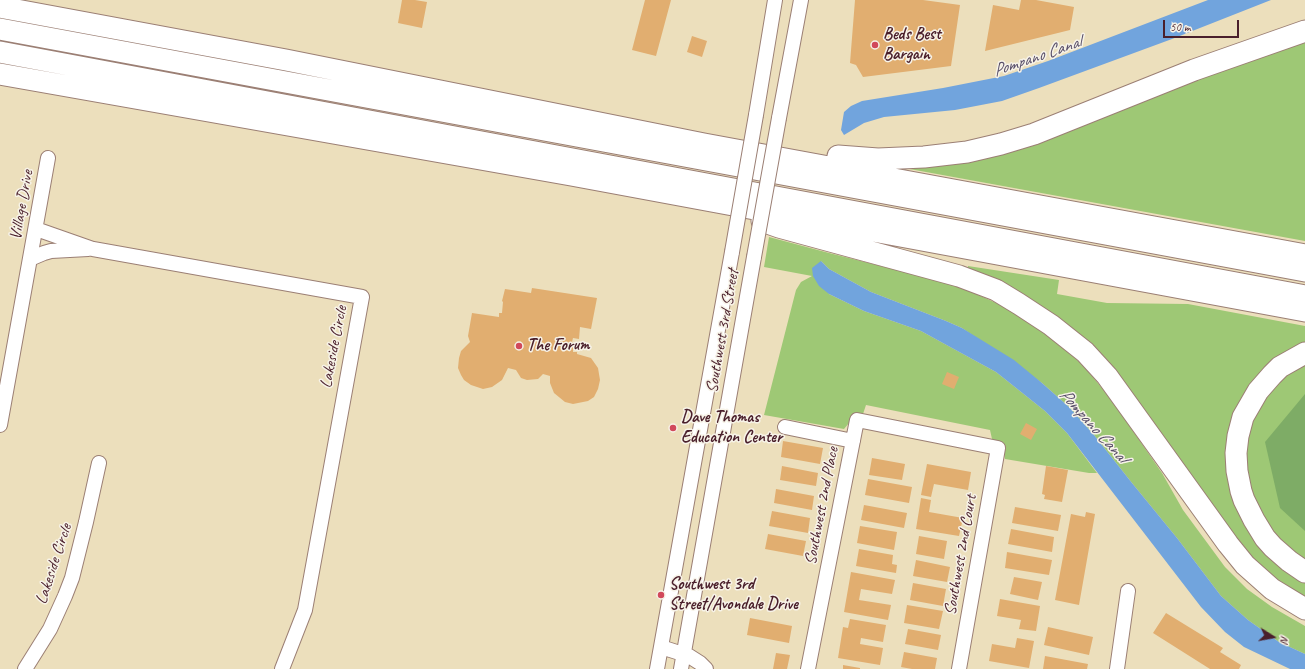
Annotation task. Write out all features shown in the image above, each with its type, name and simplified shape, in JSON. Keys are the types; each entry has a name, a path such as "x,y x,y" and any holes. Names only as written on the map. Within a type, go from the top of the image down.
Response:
{"highway":[{"path":"0,7 294,62 704,144 1305,255"},
{"path":"0,22 51,39"},
{"path":"1194,70 1248,45 1305,22"},
{"path":"0,29 1305,271"},
{"path":"704,144 864,159 909,158 967,152 1034,134 1194,70 1305,31"},
{"path":"0,52 1305,296"},
{"path":"0,74 705,200 1305,311"},
{"path":"705,200 779,227 959,276 996,290 1030,310 1085,352 1107,376 1228,544 1245,565 1272,589 1305,609"},
{"path":"1305,353 1280,368 1264,382 1255,395 1243,417 1238,436 1236,453 1237,471 1241,491 1254,520 1265,538 1273,547 1289,562 1305,572"}],"street":[{"name":"Southwest 3rd Street","path":"657,669 732,252 775,0"},
{"name":"Southwest 3rd Street","path":"681,669 801,0"},
{"name":"Village Drive","path":"0,425 48,158"},
{"name":"Lakeside Circle","path":"36,229 92,249 362,297 305,610 282,669"},
{"name":"Lakeside Circle","path":"30,259 52,251 92,249"},
{"name":"Southwest 2nd Place","path":"808,669 857,420 998,448"},
{"path":"785,427 853,441"},
{"name":"Southwest 2nd Court","path":"959,669 998,448"},
{"name":"Lakeside Circle","path":"25,669 50,629 63,602 72,578 99,463"},
{"path":"1117,669 1128,591"},
{"path":"661,647 684,653 696,660 706,669"}],"green space":[{"path":"1305,38 1305,241 904,168"},
{"path":"769,237 941,281 974,293 1003,306 1059,342 1087,370 1111,399 1162,473 1183,510 1225,567 1247,589 1272,607 1305,626 1305,654 1279,642 1248,620 1221,596 1177,538 1094,435 1069,407 1042,383 962,328 871,292 829,269 821,261 829,294 864,311 921,331 996,372 1045,411 1067,433 1097,473 1089,473 1005,459 1003,449 992,439 990,430 866,405 863,414 849,423 844,429 764,415 796,290 801,282 812,276 764,267"},
{"path":"968,266 1059,280 1057,294 1107,303 1188,304 1305,326 1305,345 1266,369 1230,480 1305,578 1305,599 1271,578 1249,557 1140,407 968,269"},
{"path":"1305,363 1305,566 1285,551 1247,491 1245,435 1252,414 1278,381"},
{"path":"1305,394 1305,531 1280,508 1265,442"}],"water":[{"path":"1208,0 1271,0 1172,39 1002,101 955,110 884,117 864,123 844,135 841,130 844,112 851,106 862,101 943,88 1004,76 1048,61"},
{"path":"821,261 829,269 871,292 962,328 1014,360 1042,383 1069,407 1094,435 1177,538 1221,596 1248,620 1279,642 1305,654 1305,669 1290,669 1244,647 1225,632 1201,607 1067,433 1045,411 996,372 921,331 864,311 829,294 819,286 813,276 812,268"}],"building":[{"path":"402,0 427,2 422,28 398,23"},
{"path":"645,0 671,0 656,56 632,50"},
{"path":"855,0 923,0 960,5 951,66 863,77 856,65 850,63"},
{"path":"1021,0 1036,0 1074,7 1070,30 985,51 993,5 1019,10"},
{"path":"692,36 707,41 702,57 687,52"},
{"name":"The Forum","path":"532,288 597,298 591,329 580,327 579,339 573,338 572,342 573,352 577,352 577,354 591,358 598,368 600,380 598,389 594,397 588,401 573,404 565,402 554,393 550,383 550,376 543,374 538,379 527,380 521,378 516,370 508,368 502,380 492,387 483,389 471,385 464,380 461,375 458,368 459,358 461,351 470,342 468,336 472,313 499,317 499,313 502,313 502,301 505,289 531,293"},
{"path":"947,372 959,377 954,389 942,384"},
{"path":"1026,423 1037,429 1031,440 1020,434"},
{"path":"783,441 823,448 820,464 781,457"},
{"path":"872,458 905,464 902,480 869,475"},
{"path":"927,464 971,472 968,490 934,484 931,497 921,495"},
{"path":"782,466 818,473 816,486 780,480"},
{"path":"1046,466 1068,470 1062,502 1044,499 1045,495 1042,494"},
{"path":"868,479 912,487 909,503 865,495"},
{"path":"776,489 814,496 812,510 774,503"},
{"path":"921,498 931,500 929,512 963,518 959,536 916,529"},
{"path":"864,505 907,513 904,528 861,520"},
{"path":"1015,507 1061,515 1058,531 1012,523"},
{"path":"772,511 810,518 808,533 769,526"},
{"path":"1086,512 1095,514 1079,605 1055,600 1071,514 1085,517"},
{"path":"860,526 897,532 894,550 857,543"},
{"path":"1011,529 1054,537 1052,552 1008,544"},
{"path":"768,534 806,541 803,556 765,549"},
{"path":"919,536 947,541 944,559 916,554"},
{"path":"859,549 893,555 892,564 897,565 896,573 856,566"},
{"path":"1007,552 1052,560 1049,575 1005,568"},
{"path":"916,560 950,567 947,582 913,576"},
{"path":"851,572 895,580 892,594 861,589 859,600 891,605 888,620 844,612"},
{"path":"1014,577 1042,582 1038,600 1010,594"},
{"path":"913,583 946,589 943,606 910,600"},
{"path":"1000,599 1040,606 1036,631 1019,629 1021,620 997,616"},
{"path":"907,605 943,611 939,629 904,623"},
{"path":"1166,613 1223,648 1220,652 1241,665 1239,669 1210,669 1153,633"},
{"path":"750,618 792,626 789,643 747,635"},
{"path":"850,619 886,625 883,642 861,638 860,644 883,648 880,665 838,658 843,627 848,628"},
{"path":"1048,627 1093,637 1089,655 1044,645"},
{"path":"908,629 941,635 938,650 905,644"},
{"path":"1017,638 1034,641 1029,668 989,661 992,644 1015,648"},
{"path":"904,652 937,658 935,669 912,669 901,667"},
{"path":"776,653 790,655 787,669 773,669"},
{"path":"1045,656 1088,664 1087,669 1043,669"},
{"path":"843,665 860,668 860,669 843,669"}],"place":[{"name":"Beds Best Bargain","path":"875,45"},
{"name":"The Forum","path":"519,346"},
{"name":"Dave Thomas Education Center","path":"673,428"},
{"name":"Southwest 3rd Street/Avondale Drive","path":"661,595"}],"water label":[{"name":"Pompano Canal","path":"1037,57"},
{"name":"Pompano Canal","path":"1093,426"}]}
